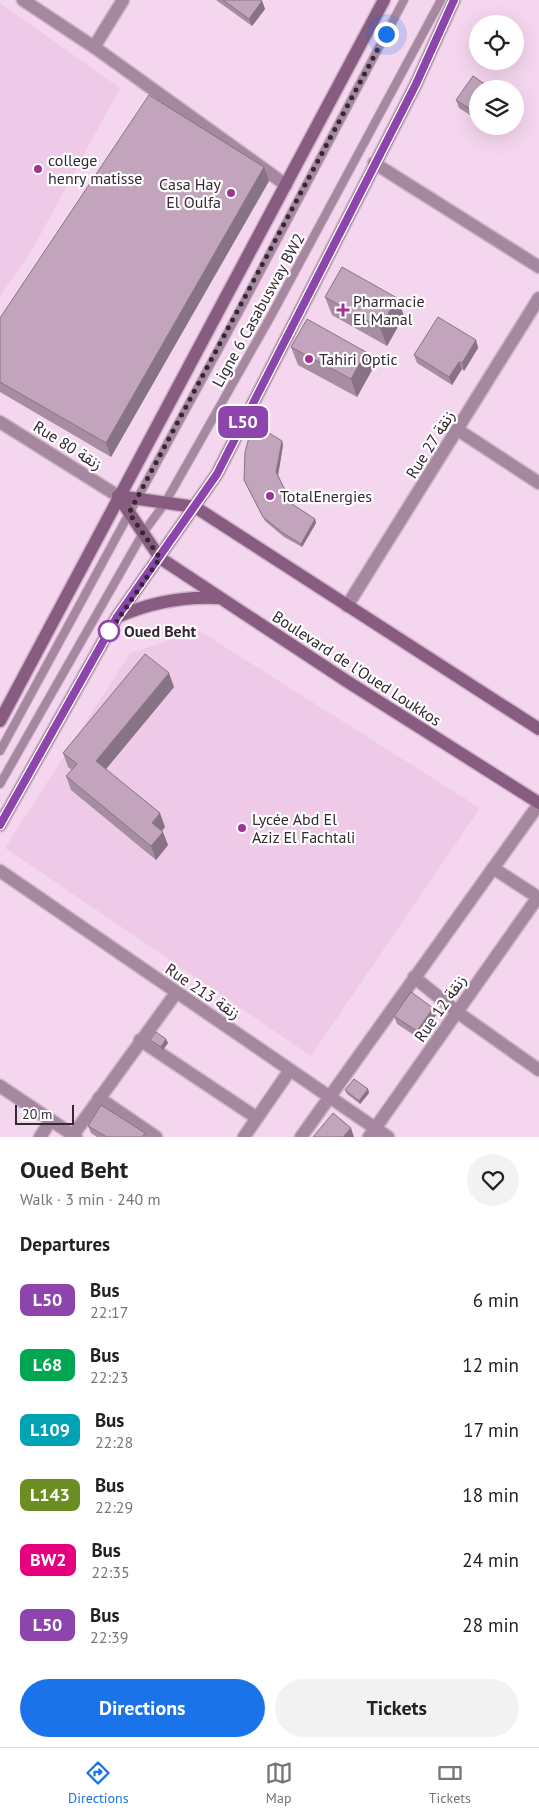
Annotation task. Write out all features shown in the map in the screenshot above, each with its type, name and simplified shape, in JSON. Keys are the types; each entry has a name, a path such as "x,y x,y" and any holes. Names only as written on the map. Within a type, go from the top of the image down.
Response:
{"main road":[{"path":"0,721 118,496 384,0"},
{"path":"0,825 117,617 217,474 374,163 416,84 454,0"},
{"path":"118,496 195,507 539,729"},
{"path":"118,496 160,558"},
{"name":"Boulevard de l'Oued Loukkos","path":"160,558 539,804"},
{"path":"117,617 164,601 202,597 220,598"}],"street":[{"path":"23,0 94,47 154,97 286,185"},
{"path":"94,47 123,0"},
{"path":"374,163 539,267"},
{"name":"Rue 27 زنقة","path":"347,606 539,298"},
{"name":"Rue 80 زنقة","path":"0,422 118,496"},
{"path":"458,430 539,483"},
{"path":"301,1137 539,804"},
{"path":"492,868 538,898"},
{"name":"Rue 213 زنقة","path":"0,871 329,1096 372,1133 388,1137"},
{"name":"Rue 12 زنقة","path":"372,1133 538,898"},
{"path":"414,977 457,1012 539,1070"},
{"path":"0,1086 74,1136 140,1040 176,992"},
{"path":"140,1040 257,1118"},
{"path":"244,1137 290,1070"},
{"path":"99,1098 156,1137"},
{"path":"40,1137 51,1120"}],"lane":[{"name":"Ligne 6 Casabusway BW2","path":"0,751 138,499 404,0"},
{"name":"Ligne 6 Casabusway BW2","path":"0,784 143,533 165,503 271,316 441,0"}],"shaded area":[{"name":"college henry matisse","path":"0,3 120,88 32,250 0,296"},
{"name":"Lycée Abd El Aziz El Fachtali","path":"200,631 480,808 311,1056 5,848 130,653"}],"building":[{"path":"223,0 260,0 262,1 249,19"},
{"path":"473,76 479,80 470,80"},
{"path":"469,82 469,108 456,100"},
{"path":"149,95 264,167 106,443 0,382 0,318"},
{"path":"342,267 397,298 380,328 325,297"},
{"path":"438,317 476,340 462,363 459,362 449,377 414,355"},
{"path":"307,319 366,352 351,379 291,347"},
{"name":"TotalEnergies","path":"253,423 282,441 276,472 292,504 315,519 301,544 263,517 244,480 245,452"},
{"path":"145,654 169,673 96,761 160,813 152,823 163,832 151,846 66,776 77,764 63,753"},
{"path":"411,992 433,1008 417,1031 394,1016"},
{"path":"156,1032 166,1039 161,1047 150,1040"},
{"path":"354,1079 368,1089 359,1101 345,1090"},
{"path":"101,1105 145,1133 142,1137 104,1137 88,1126"},
{"path":"333,1113 351,1128 343,1137 313,1137"}],"bus line":[{"name":"L50","path":"0,825 117,617 217,474 374,163 416,84 454,0"}],"place":[{"name":"college henry matisse","path":"38,169"},
{"name":"Casa Hay El Oulfa","path":"231,193"},
{"name":"Pharmacie El Manal","path":"343,310"},
{"name":"Tahiri Optic","path":"309,359"},
{"name":"TotalEnergies","path":"270,496"},
{"name":"Oued Beht","path":"109,631"},
{"name":"Lycée Abd El Aziz El Fachtali","path":"242,828"}],"route":[{"path":"109,631 108,634 117,617 160,558 129,513 242,306 386,34"}]}
